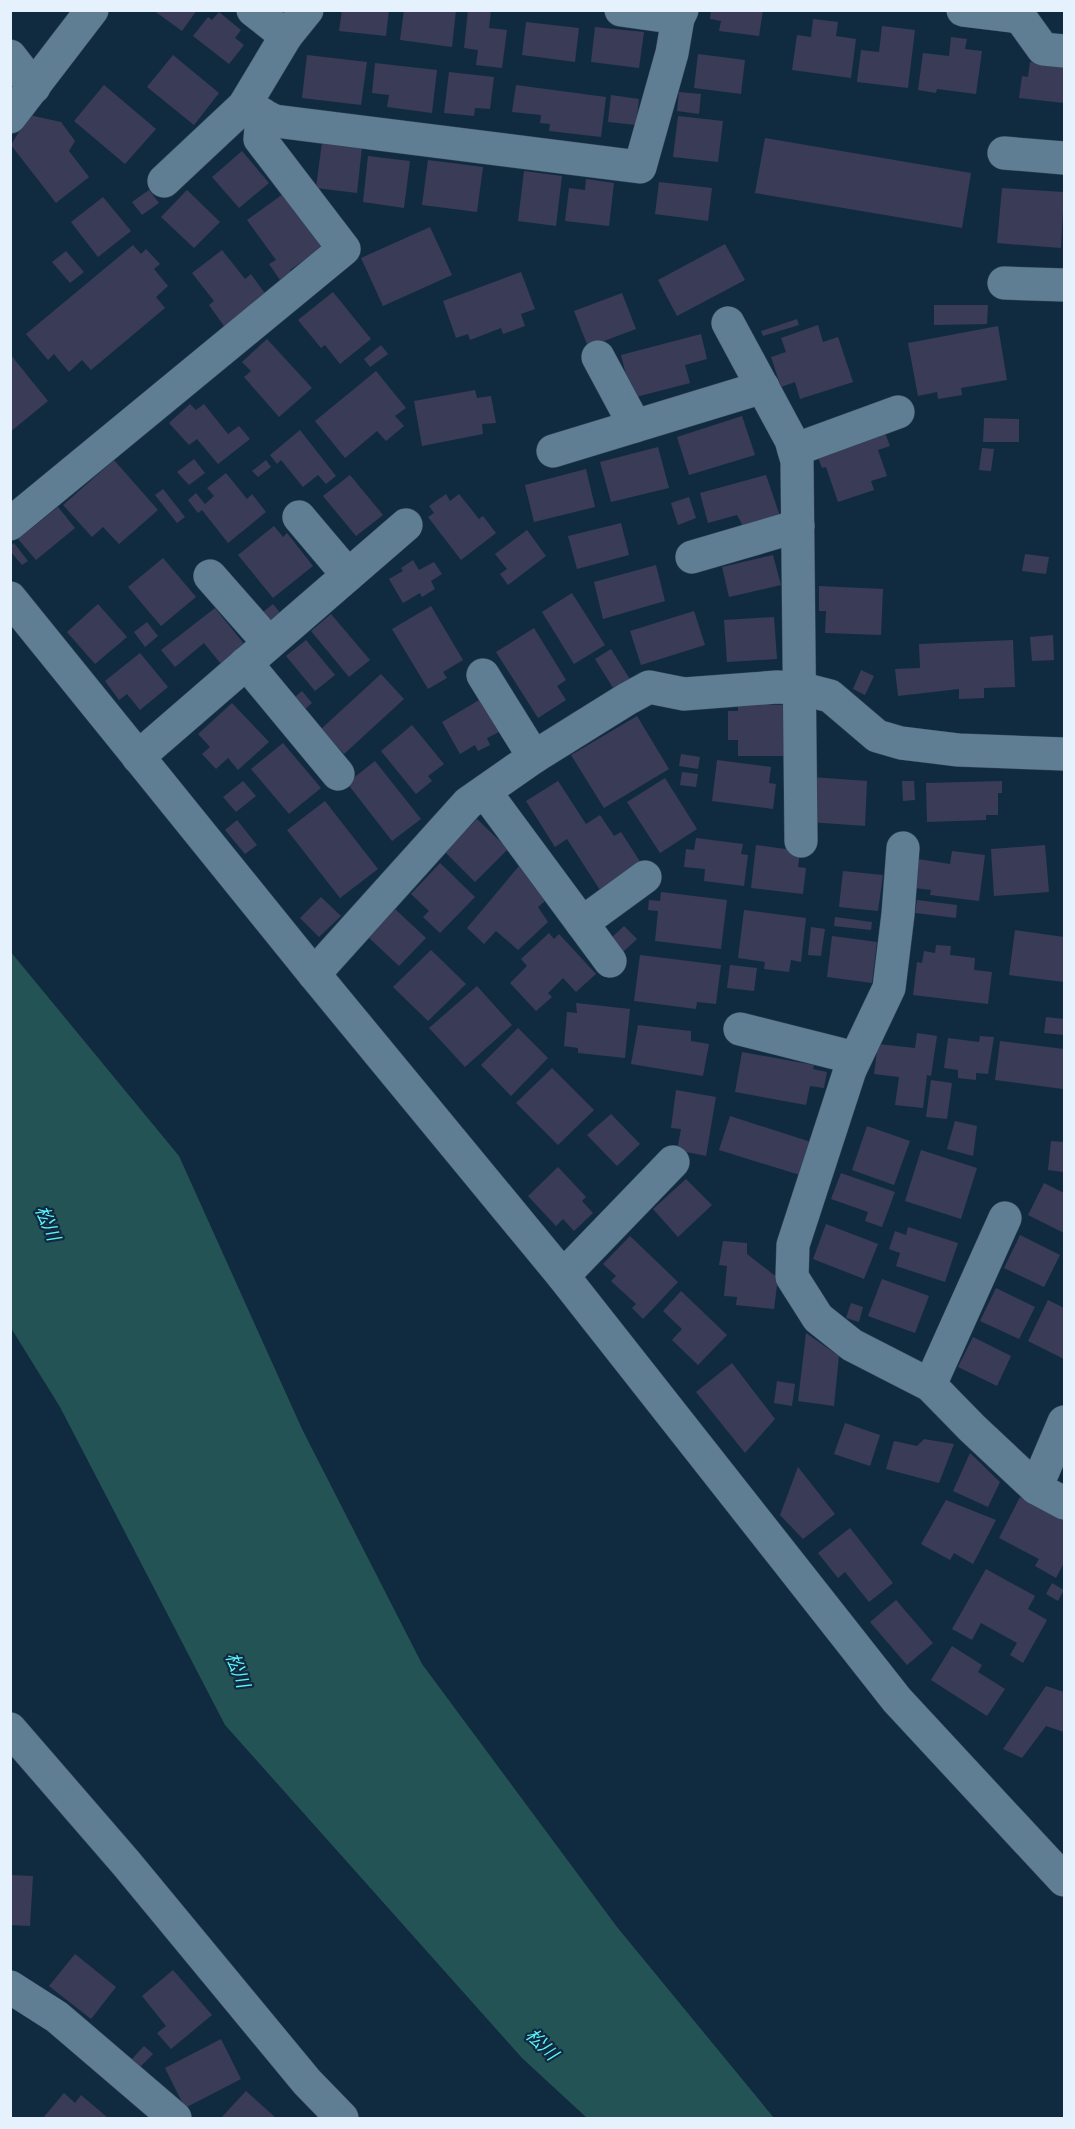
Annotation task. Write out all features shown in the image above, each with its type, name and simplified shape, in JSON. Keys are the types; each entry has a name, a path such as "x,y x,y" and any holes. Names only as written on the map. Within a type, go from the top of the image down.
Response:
{"street":[{"path":"10,117 92,10"},
{"path":"253,10 286,36"},
{"path":"164,181 253,110 286,36 307,10"},
{"path":"253,110 275,121 640,167 672,53 680,14 621,10"},
{"path":"963,10 1017,14 1043,49 1065,51"},
{"path":"10,56 34,87"},
{"path":"10,524 344,249 260,139 253,110"},
{"path":"1004,153 1065,158"},
{"path":"1004,284 1065,285"},
{"path":"728,323 791,440 797,461 801,841"},
{"path":"598,357 635,426"},
{"path":"553,451 763,387"},
{"path":"794,450 898,412"},
{"path":"299,517 348,575"},
{"path":"138,757 406,525"},
{"path":"692,557 798,526"},
{"path":"210,576 338,774"},
{"path":"10,598 314,974 563,1276 897,1700 1065,1880"},
{"path":"483,675 534,757"},
{"path":"314,974 468,802 534,757 649,687 684,694 777,687 799,688 830,696 877,736 901,743 958,750 1065,754"},
{"path":"485,792 610,961"},
{"path":"903,848 898,914 888,988 855,1058 793,1245 792,1277 818,1318 852,1345 930,1385 1036,1488 1065,1503"},
{"path":"582,924 645,877"},
{"path":"740,1029 855,1058"},
{"path":"563,1276 673,1162"},
{"path":"930,1385 1005,1218"},
{"path":"1036,1488 1065,1422"},
{"path":"10,1729 126,1863 307,2082 342,2118"},
{"path":"10,1987 57,2018 175,2118"}],"water":[{"name":"松川","path":"10,951 179,1156 302,1429 422,1664 617,1927 774,2118 587,2118 522,2058 225,1725 60,1407 11,1328"}],"building":[{"path":"153,10 197,10 182,31"},
{"path":"342,10 389,10 386,36 339,31"},
{"path":"404,10 456,10 452,47 400,40"},
{"path":"468,10 491,10 489,28 507,30 502,68 476,65 478,50 464,48"},
{"path":"711,10 763,10 759,36 719,31 721,21 710,19"},
{"path":"219,12 241,30 235,38 244,45 229,64 193,36 208,17 212,20"},
{"path":"813,19 838,22 836,36 856,39 851,78 792,70 797,35 811,37"},
{"path":"526,22 579,28 575,62 522,55"},
{"path":"882,26 915,30 908,88 857,82 861,50 879,52"},
{"path":"595,27 644,32 639,68 591,62"},
{"path":"951,37 967,39 965,49 982,51 976,94 937,89 936,93 918,90 923,53 949,56"},
{"path":"698,54 745,60 741,94 694,88"},
{"path":"173,55 219,93 194,125 147,87"},
{"path":"307,55 367,62 361,105 302,98"},
{"path":"1030,62 1064,67 1064,103 1019,98 1022,76 1028,77"},
{"path":"375,63 437,70 432,113 387,107 389,95 372,93"},
{"path":"449,72 494,77 490,109 475,108 474,116 444,113"},
{"path":"104,85 156,129 125,164 74,121"},
{"path":"516,85 606,97 601,137 549,131 550,124 540,123 541,115 512,112"},
{"path":"679,92 701,94 699,114 677,111"},
{"path":"611,95 639,99 636,125 608,122"},
{"path":"29,115 61,122 75,141 69,151 89,177 56,203 11,145"},
{"path":"678,116 723,121 718,162 673,157"},
{"path":"765,138 971,173 962,228 755,193"},
{"path":"322,142 362,147 357,193 316,188"},
{"path":"242,151 269,183 239,208 212,177"},
{"path":"368,156 410,161 404,208 363,202"},
{"path":"428,160 483,167 477,212 422,205"},
{"path":"524,171 562,176 556,226 518,221"},
{"path":"586,179 614,183 609,226 565,221 569,188 585,190"},
{"path":"659,182 712,188 708,221 655,214"},
{"path":"1002,188 1064,192 1061,248 997,243"},
{"path":"149,190 159,203 142,215 132,202"},
{"path":"187,190 220,222 194,248 161,217"},
{"path":"283,194 322,248 290,270 291,272 280,280 269,264 276,260 247,220"},
{"path":"103,197 131,231 98,257 71,222"},
{"path":"430,227 452,275 383,306 361,258"},
{"path":"725,244 745,280 677,316 658,280"},
{"path":"133,245 141,254 146,249 160,264 154,269 168,286 156,297 165,308 91,370 82,360 69,372 54,354 48,360 26,334"},
{"path":"222,250 245,279 251,274 266,295 224,326 209,305 214,301 192,273"},
{"path":"66,251 84,272 70,283 52,262"},
{"path":"521,272 535,309 521,314 525,326 503,334 501,328 470,340 468,334 456,338 443,301"},
{"path":"333,292 371,339 340,364 325,345 321,348 298,320"},
{"path":"622,293 636,329 588,347 574,311"},
{"path":"934,305 988,305 987,324 934,325"},
{"path":"797,319 799,325 763,336 761,331"},
{"path":"818,325 823,342 838,337 853,382 800,399 795,382 781,387 771,357 786,352 781,338"},
{"path":"998,326 1007,380 961,388 962,395 938,399 937,392 918,396 908,343"},
{"path":"701,334 707,359 685,365 690,383 632,398 621,355"},
{"path":"267,339 312,388 279,417 244,377 251,371 242,362"},
{"path":"381,345 388,354 370,367 364,359"},
{"path":"10,354 48,401 10,432"},
{"path":"376,371 406,408 395,416 404,426 386,441 377,431 345,458 315,421"},
{"path":"475,390 477,398 491,396 496,423 482,424 483,434 422,446 414,401"},
{"path":"190,404 196,410 204,404 228,434 239,426 250,439 218,464 197,439 189,445 169,423"},
{"path":"742,416 755,455 689,475 677,437"},
{"path":"984,418 1019,419 1019,442 983,442"},
{"path":"300,430 336,476 326,484 318,475 303,487 281,460 277,464 270,455"},
{"path":"885,433 890,446 878,450 887,476 871,481 874,490 838,502 826,467 822,468 817,455"},
{"path":"658,447 669,488 611,502 600,462"},
{"path":"982,448 994,449 991,471 979,470"},
{"path":"194,459 205,473 189,485 177,472"},
{"path":"114,460 158,510 119,544 103,527 92,537 63,505"},
{"path":"266,460 271,467 258,477 252,471"},
{"path":"586,469 595,507 534,522 525,485"},
{"path":"226,473 247,499 252,494 266,512 228,543 202,510 198,513 188,500 196,493 205,504 214,496 207,488"},
{"path":"350,475 383,515 356,536 323,496"},
{"path":"766,475 780,516 744,528 737,515 708,523 700,493"},
{"path":"163,489 185,517 177,523 155,495"},
{"path":"446,494 450,501 459,494 479,519 483,516 496,533 461,560 428,517 434,513 429,506"},
{"path":"689,497 696,518 678,525 671,503"},
{"path":"58,507 75,528 36,560 18,539"},
{"path":"621,523 629,555 577,569 568,536"},
{"path":"274,526 283,537 287,533 313,566 273,598 238,555"},
{"path":"527,530 546,556 508,585 500,574 507,569 495,554"},
{"path":"14,543 28,561 22,565 10,551 10,546"},
{"path":"1025,554 1049,557 1046,574 1022,571"},
{"path":"773,555 781,585 729,597 722,567"},
{"path":"163,558 196,597 161,626 128,587"},
{"path":"413,560 419,570 434,562 442,574 431,581 435,589 422,597 420,593 403,603 389,579 403,571 401,568"},
{"path":"656,565 665,601 603,619 594,582"},
{"path":"819,586 883,589 881,635 825,633 826,611 819,611"},
{"path":"572,593 605,645 574,664 542,612"},
{"path":"98,604 127,637 95,664 67,632"},
{"path":"273,604 282,615 272,624 263,612"},
{"path":"431,606 463,660 443,672 447,678 428,689 392,629"},
{"path":"215,608 245,645 221,664 204,643 175,667 161,650"},
{"path":"694,611 705,645 641,665 630,631"},
{"path":"331,614 370,660 349,677 311,631"},
{"path":"774,617 777,659 727,662 724,620"},
{"path":"147,622 158,636 145,647 134,632"},
{"path":"534,628 566,680 557,686 566,700 538,718 496,652"},
{"path":"1053,635 1054,660 1032,661 1030,637"},
{"path":"306,640 335,675 315,691 286,656"},
{"path":"1013,640 1015,687 984,688 984,698 959,699 959,689 898,696 895,669 920,668 919,644"},
{"path":"611,649 631,681 615,691 595,659"},
{"path":"140,653 168,687 140,710 127,694 119,700 105,681"},
{"path":"861,670 874,676 865,695 853,689"},
{"path":"381,674 404,699 344,754 321,729"},
{"path":"302,691 312,703 305,709 295,697"},
{"path":"481,699 499,732 487,738 490,745 478,751 475,745 460,754 442,722"},
{"path":"232,703 269,742 238,770 228,758 216,769 202,754 210,747 198,734"},
{"path":"738,705 785,705 786,756 738,756 738,740 728,740 728,711 738,711"},
{"path":"637,716 669,769 604,808 571,755"},
{"path":"412,725 444,764 428,776 432,781 416,794 381,751"},
{"path":"283,743 321,788 289,814 251,769"},
{"path":"681,754 700,757 698,769 679,766"},
{"path":"717,760 771,767 769,783 776,784 773,809 712,801"},
{"path":"375,761 421,819 392,841 347,783"},
{"path":"682,772 698,774 696,787 680,785"},
{"path":"812,777 867,781 865,826 809,822"},
{"path":"665,778 697,829 660,853 627,802"},
{"path":"243,781 256,796 236,812 223,797"},
{"path":"558,781 586,824 600,815 614,836 621,832 641,863 600,890 567,839 555,847 526,801"},
{"path":"902,781 914,781 915,800 903,801"},
{"path":"1002,781 1002,793 998,793 998,815 986,815 986,820 927,822 926,783"},
{"path":"325,801 378,869 340,898 287,830"},
{"path":"477,819 508,849 475,882 445,852"},
{"path":"237,820 257,845 245,854 225,830"},
{"path":"696,838 743,844 741,854 748,855 744,886 704,881 705,869 684,867 686,849 694,850"},
{"path":"756,845 800,851 798,867 806,868 803,894 751,888"},
{"path":"1045,845 1049,892 994,896 991,849"},
{"path":"952,851 985,855 979,901 930,895 931,890 915,888 918,859 950,864"},
{"path":"440,863 475,897 440,933 423,917 429,911 411,894"},
{"path":"519,866 545,901 538,907 548,922 518,950 496,931 484,944 467,928"},
{"path":"843,871 883,875 878,911 839,907"},
{"path":"661,892 727,900 721,949 655,941 658,911 648,910 649,900 660,901"},
{"path":"321,897 341,916 319,937 300,918"},
{"path":"917,900 957,905 956,918 915,913"},
{"path":"395,909 426,938 399,966 368,937"},
{"path":"744,910 806,918 801,962 791,960 789,972 764,969 765,962 738,958"},
{"path":"835,917 872,922 871,930 834,926"},
{"path":"624,926 637,939 623,952 610,939"},
{"path":"811,927 825,929 821,956 808,955"},
{"path":"1015,930 1064,937 1064,982 1009,975"},
{"path":"549,933 554,939 559,934 596,974 576,992 563,978 548,993 552,997 536,1011 510,983 527,966 521,959"},
{"path":"832,936 877,942 872,983 827,977"},
{"path":"936,945 951,946 950,955 975,958 974,970 992,972 988,1004 913,995 917,962 922,963 924,951 935,953"},
{"path":"431,950 466,984 428,1021 393,987"},
{"path":"640,955 721,965 716,1004 697,1002 696,1009 634,1001"},
{"path":"730,965 757,968 754,991 727,988"},
{"path":"477,986 512,1025 465,1067 429,1028"},
{"path":"576,1003 630,1009 625,1058 578,1053 578,1048 564,1046 567,1012 577,1013"},
{"path":"1046,1017 1064,1019 1064,1035 1044,1033"},
{"path":"638,1025 691,1031 691,1041 709,1044 703,1076 631,1064"},
{"path":"518,1028 548,1058 511,1096 481,1065"},
{"path":"917,1033 937,1036 931,1076 927,1075 923,1108 895,1105 899,1077 874,1074 878,1044 915,1048"},
{"path":"980,1036 994,1037 988,1074 976,1073 976,1080 958,1078 958,1070 944,1068 948,1038 979,1042"},
{"path":"1000,1041 1064,1049 1063,1089 995,1080"},
{"path":"742,1052 814,1065 813,1069 827,1072 824,1088 810,1086 806,1105 735,1092"},
{"path":"552,1068 594,1110 558,1145 516,1103"},
{"path":"931,1080 952,1083 947,1119 926,1117"},
{"path":"676,1090 716,1097 706,1156 677,1150 681,1129 671,1128"},
{"path":"611,1114 640,1144 617,1166 587,1135"},
{"path":"730,1116 811,1142 800,1175 719,1150"},
{"path":"955,1121 977,1126 973,1156 947,1149"},
{"path":"867,1126 910,1141 894,1185 852,1170"},
{"path":"1051,1141 1064,1142 1064,1172 1048,1170"},
{"path":"921,1150 977,1168 961,1219 905,1201"},
{"path":"558,1167 586,1197 582,1201 593,1213 574,1231 563,1219 556,1226 528,1196"},
{"path":"841,1173 895,1192 882,1227 865,1221 868,1212 831,1199"},
{"path":"686,1179 712,1205 678,1237 653,1209"},
{"path":"1044,1183 1064,1193 1064,1233 1028,1215"},
{"path":"826,1224 878,1244 864,1279 813,1259"},
{"path":"908,1227 958,1243 945,1282 896,1266 900,1253 889,1249 895,1231 906,1235"},
{"path":"1020,1235 1060,1255 1044,1287 1004,1268"},
{"path":"630,1236 678,1282 643,1319 632,1308 636,1304 611,1281 616,1276 603,1264"},
{"path":"723,1241 747,1243 747,1254 778,1278 774,1309 736,1305 737,1297 724,1296 727,1266 719,1265"},
{"path":"882,1279 929,1296 915,1333 868,1316"},
{"path":"996,1288 1035,1307 1019,1339 980,1321"},
{"path":"681,1291 727,1335 698,1365 672,1340 682,1329 663,1311"},
{"path":"1048,1300 1064,1308 1064,1359 1028,1341"},
{"path":"851,1303 863,1307 859,1322 846,1318"},
{"path":"806,1333 839,1356 834,1406 798,1401"},
{"path":"973,1337 1011,1356 997,1386 958,1367"},
{"path":"732,1363 775,1419 745,1453 696,1392"},
{"path":"777,1381 795,1384 792,1406 774,1403"},
{"path":"845,1423 880,1435 870,1466 834,1454"},
{"path":"924,1439 954,1444 939,1483 886,1469 894,1441 917,1446"},
{"path":"970,1453 1000,1482 988,1507 953,1491"},
{"path":"798,1467 835,1514 803,1539 780,1515"},
{"path":"1020,1497 1064,1521 1064,1563 1056,1578 1035,1566 1039,1559 999,1538"},
{"path":"946,1500 996,1520 973,1564 954,1553 950,1560 921,1544"},
{"path":"850,1528 893,1583 869,1602 845,1572 838,1578 818,1553"},
{"path":"986,1569 1035,1596 1028,1609 1047,1620 1023,1663 1010,1655 1017,1643 981,1623 972,1640 952,1629"},
{"path":"1052,1583 1064,1590 1058,1601 1046,1594"},
{"path":"896,1600 933,1643 907,1665 870,1622"},
{"path":"952,1646 982,1665 978,1672 1005,1689 987,1716 931,1680"},
{"path":"1046,1686 1064,1692 1064,1732 1046,1726 1022,1758 1003,1749"},
{"path":"10,1875 33,1876 30,1926 10,1925"},
{"path":"75,1954 116,1987 91,2019 49,1986"},
{"path":"173,1970 212,2015 171,2049 157,2033 166,2026 142,1996"},
{"path":"221,2039 241,2079 185,2108 165,2068"},
{"path":"144,2046 153,2054 139,2068 131,2060"},
{"path":"246,2091 276,2118 221,2118"},
{"path":"64,2093 75,2103 81,2095 108,2118 43,2118"}]}
